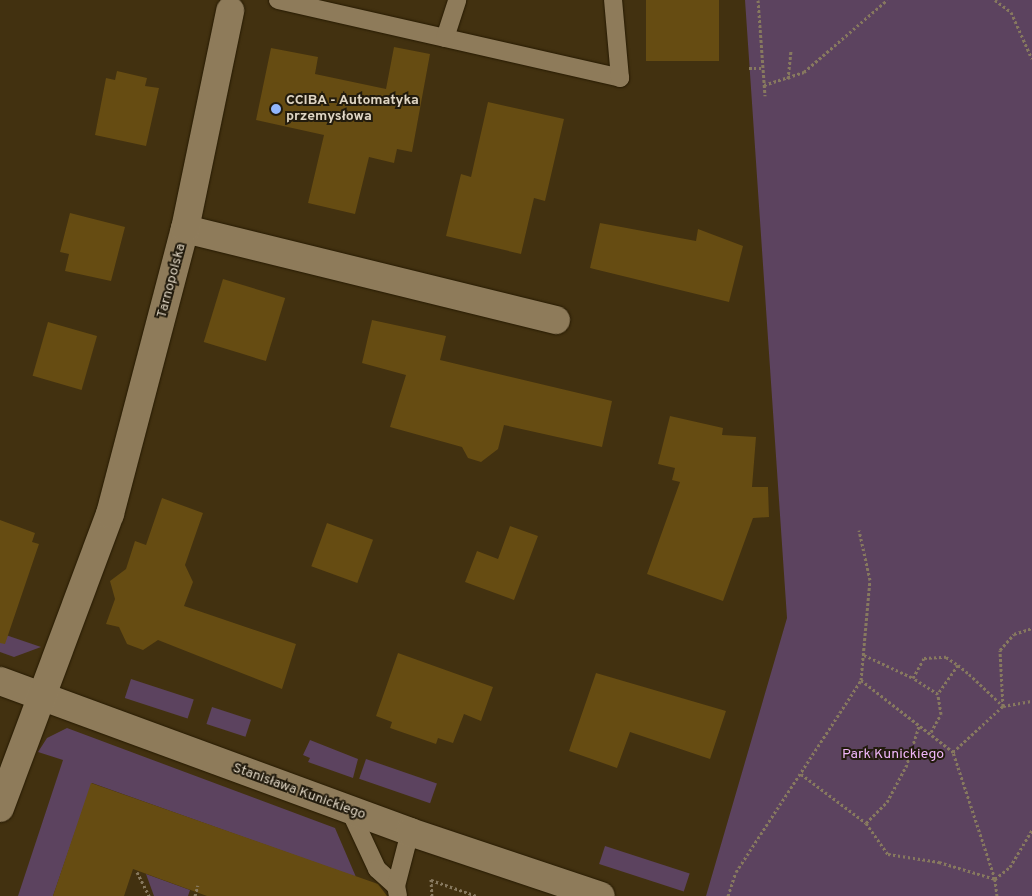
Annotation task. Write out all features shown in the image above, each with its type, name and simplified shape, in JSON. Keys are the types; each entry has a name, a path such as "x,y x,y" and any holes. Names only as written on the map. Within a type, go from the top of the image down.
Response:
{"street":[{"path":"185,229 231,5"},
{"name":"Tarnopolska","path":"0,808 110,514 185,229 556,320"},
{"name":"Stanisława Kunickiego","path":"0,681 410,832 601,896"}],"lane":[{"path":"278,0 620,78 613,0"},
{"path":"445,38 457,0"},
{"path":"350,810 377,869 397,891"},
{"path":"397,891 410,832"}],"path":[{"path":"758,0 765,96"},
{"path":"764,85 788,79 804,72 887,0"},
{"path":"995,0 1011,12 1032,59"},
{"path":"788,79 791,51"},
{"path":"749,68 762,68"},
{"path":"728,896 736,872 861,680 870,580 859,530"},
{"path":"1003,706 1000,650 1014,634 1032,628"},
{"path":"913,678 924,658 932,655 958,665 1003,706"},
{"path":"864,656 913,678 938,694"},
{"path":"931,732 941,714 938,694 958,665"},
{"path":"861,680 919,726 931,732 954,752 996,880 997,896"},
{"path":"954,752 1003,706 1032,701"},
{"path":"866,823 891,795 906,767 919,726"},
{"path":"801,774 866,823 888,854 940,862 996,880"},
{"path":"996,880 1010,867 1032,830"},
{"path":"137,872 149,896"},
{"path":"431,876 432,896"},
{"path":"431,880 477,896"},
{"path":"195,896 198,885"}],"green space":[{"name":"Park Kunickiego","path":"745,0 1032,0 1032,896 706,896 787,618"},
{"path":"0,633 41,647 14,657 0,652"},
{"path":"131,679 194,699 188,718 125,698"},
{"path":"212,707 251,720 245,737 206,724"},
{"path":"67,728 335,828 356,877 92,783 53,896 18,896 63,760 38,752 47,738"},
{"path":"310,740 358,759 353,778 308,762 310,758 303,755"},
{"path":"366,759 437,783 430,803 359,779"},
{"path":"605,846 690,874 684,892 599,864"},
{"path":"146,874 190,890 188,896 154,896"}],"building":[{"path":"646,0 719,0 719,61 646,61"},
{"path":"394,47 430,54 412,152 397,149 394,163 369,157 355,214 308,203 324,135 256,120 271,48 318,57 315,74 386,89"},
{"path":"117,71 147,78 145,86 159,88 146,146 95,135 106,78 115,80"},
{"path":"488,102 564,119 545,201 534,198 521,254 446,236 461,174 471,177"},
{"path":"70,213 125,227 111,281 65,271 69,254 60,252"},
{"path":"600,223 696,241 698,229 743,246 729,302 590,268"},
{"path":"223,279 285,298 266,361 204,342"},
{"path":"372,320 446,336 440,360 612,401 602,447 504,425 498,449 481,462 468,458 462,447 390,427 406,375 362,363"},
{"path":"48,322 97,336 82,390 33,376"},
{"path":"670,416 723,428 722,435 756,437 752,487 768,487 769,517 753,518 723,601 647,574 680,482 672,480 675,468 658,464"},
{"path":"162,498 203,513 185,565 193,582 184,606 296,644 282,689 158,640 143,650 127,644 119,627 106,624 115,599 110,581 126,569 135,541 146,545"},
{"path":"0,520 35,533 32,542 39,544 5,644 0,643"},
{"path":"327,523 373,540 357,583 311,566"},
{"path":"510,526 538,536 514,600 465,582 477,551 498,559"},
{"path":"398,653 493,687 481,721 464,714 453,743 438,738 436,744 390,728 392,722 376,716"},
{"path":"596,673 726,711 710,759 630,732 617,768 569,751"},
{"path":"91,783 378,884 387,896 207,896 133,869 124,896 53,896"}],"place":[{"name":"CCIBA - Automatyka przemysłowa","path":"276,109"}]}
